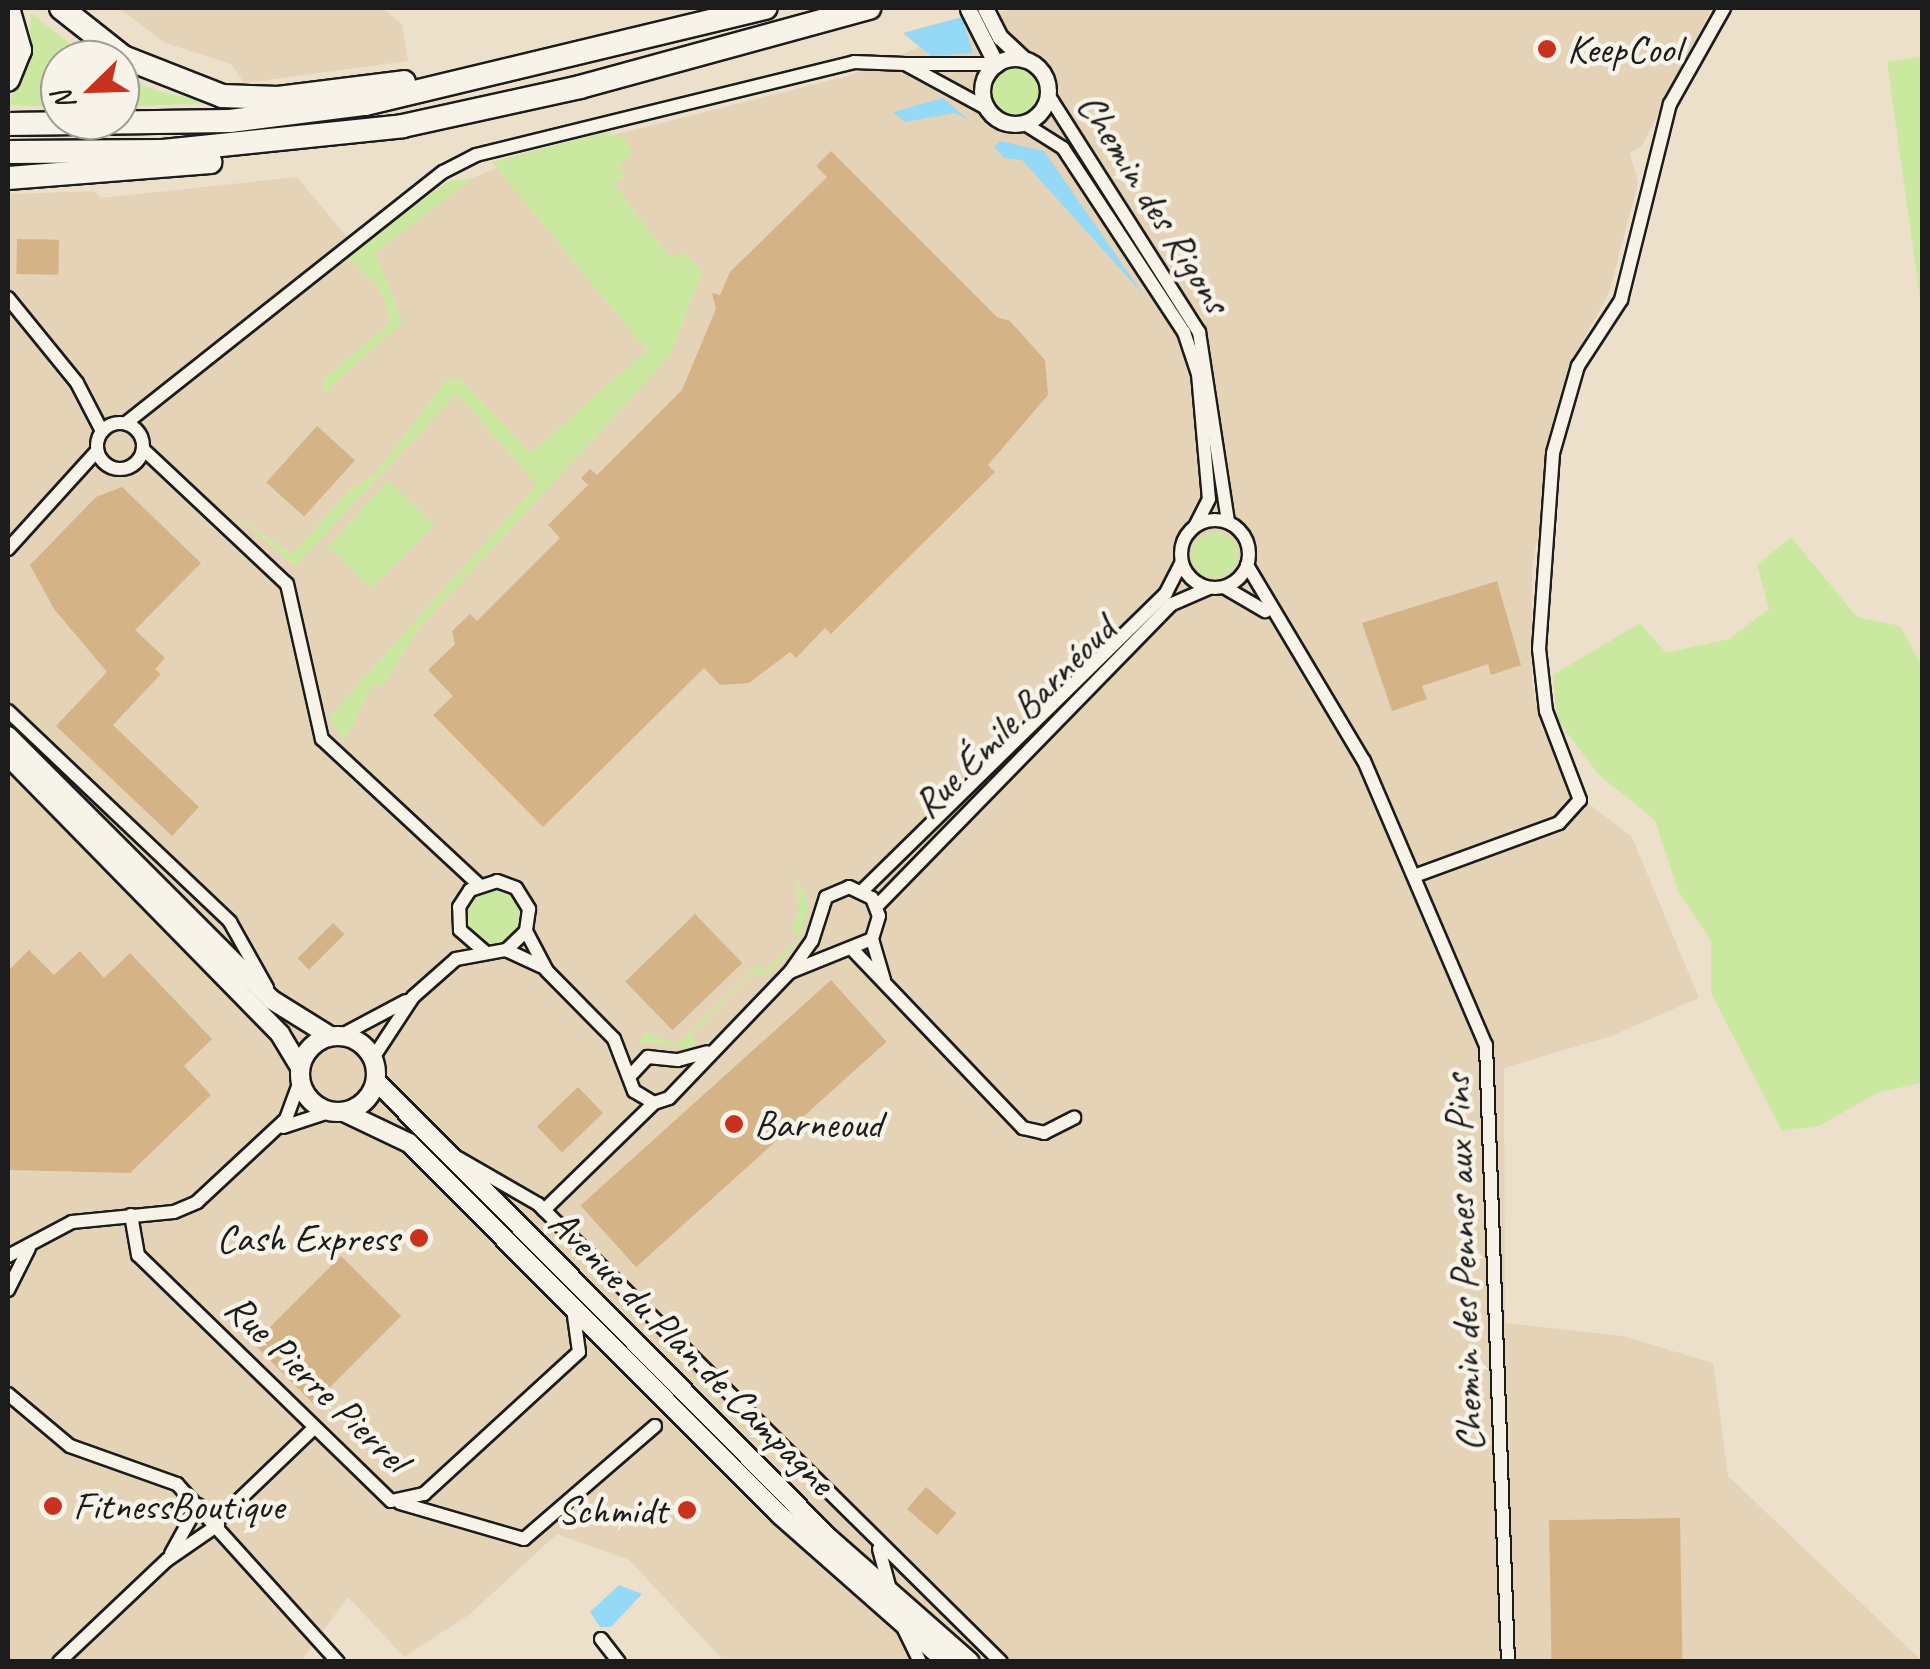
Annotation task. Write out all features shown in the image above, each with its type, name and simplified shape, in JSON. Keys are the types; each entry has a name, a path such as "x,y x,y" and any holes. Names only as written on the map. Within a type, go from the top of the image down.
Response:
{"highway":[{"path":"8,8 20,50 8,80"},
{"path":"61,8 123,57 222,96 278,98 401,82 442,90"},
{"path":"8,124 230,120 442,90 766,8"},
{"path":"8,152 285,141 546,95 869,8"},
{"path":"8,178 243,158 285,141"}],"main road":[{"path":"8,736 272,1000 373,1058 376,1081 368,1098 336,1112 300,1074 280,1034 8,756"},
{"path":"300,1074 314,1044 334,1036"},
{"name":"Avenue du Plan de Campagne","path":"376,1081 442,1151 892,1595 970,1662"},
{"name":"Avenue du Plan de Campagne","path":"336,1112 408,1143 807,1541 947,1662"}],"street":[{"path":"906,64 986,108 1000,121 1025,124 1049,96 1042,70 1000,37 977,8"},
{"path":"977,8 996,64"},
{"path":"1417,875 1560,824 1580,800 1546,712 1539,650 1554,453 1578,366 1621,300 1670,104 1724,8"},
{"path":"8,549 68,486 114,426 180,384 378,222 476,155 854,62 996,64 1024,59"},
{"path":"986,108 984,80 996,64"},
{"name":"Chemin des Rigons","path":"1049,96 1199,332 1228,522"},
{"name":"Chemin des Rigons","path":"1025,124 1064,148 1184,332 1198,374 1209,499 1195,526"},
{"path":"8,298 114,426 142,442 162,474 275,567 292,595 316,729 440,857 478,884 516,888 529,909 526,932 547,971 614,1040 634,1091 654,1103"},
{"path":"132,466 142,442 180,384"},
{"path":"97,451 112,468"},
{"path":"68,486 112,468 132,466 162,474"},
{"path":"1228,522 1246,542 1247,565 1224,587 1209,588 1181,562 1195,526 1228,522"},
{"name":"Rue Émile Barnéoud","path":"674,1093 712,1049 790,972 833,891 863,890 1166,594 1181,562"},
{"name":"Chemin des Pennes aux Pins","path":"1247,565 1271,616 1340,716 1470,994 1490,1064 1508,1662"},
{"name":"Chemin des Pennes aux Pins","path":"1224,587 1271,616"},
{"name":"Rue Émile Barnéoud","path":"877,906 1172,604 1209,588"},
{"path":"8,711 230,922 272,1000"},
{"path":"373,1058 413,997 442,967 460,930 464,897 440,857"},
{"path":"464,897 478,884"},
{"path":"863,890 877,906 872,939 885,982"},
{"path":"818,924 885,982 1022,1128 1044,1133 1074,1118"},
{"path":"460,930 486,952"},
{"path":"506,950 526,932"},
{"name":"Rue Émile Barnéoud","path":"790,972 872,939"},
{"path":"442,967 486,952 506,950 547,971"},
{"path":"334,1036 413,997"},
{"path":"614,1040 648,1057 668,1060 712,1049"},
{"path":"631,1076 648,1057"},
{"path":"544,1210 654,1103 674,1093 678,1078 668,1060"},
{"path":"269,1138 296,1105 300,1074"},
{"path":"8,1256 90,1216 131,1215 197,1202 269,1138 299,1118 336,1112"},
{"path":"442,1151 516,1186 544,1210 878,1547 1000,1662"},
{"name":"Rue Pierre Pierrel","path":"131,1215 138,1255 378,1496 398,1502 424,1494 578,1352 573,1309"},
{"path":"8,1304 8,1289 38,1240"},
{"path":"8,1394 70,1446 165,1478 216,1522 338,1662"},
{"path":"398,1502 524,1539 655,1426"},
{"path":"59,1662 313,1429"},
{"path":"167,1560 198,1505"},
{"path":"878,1547 892,1595"},
{"path":"901,1622 920,1662"},
{"path":"601,1640 619,1662"}],"shaded area":[{"path":"119,8 382,8 402,24 408,61 244,83 231,64 165,43"},
{"path":"1012,8 1712,8 1642,146 1630,153 1638,183 1609,293 1568,368 1532,568 1532,684 1543,731 1588,803 1632,837 1699,998 1611,1036 1504,1068 1505,1323 1623,1336 1713,1363 1728,1476 1922,1661 724,1661 629,1560 557,1534 470,1614 404,1657 348,1597 301,1661 8,1661 8,194 94,191 101,198 297,177 346,236 513,160 852,75"}],"green space":[{"path":"31,13 65,40 40,40 40,106 8,105 28,63"},
{"path":"1922,56 1922,313 1887,62"},
{"path":"1015,67 1033,74 1040,92 1033,110 1015,117 997,110 990,92 997,74"},
{"path":"140,84 156,90 209,103 140,106"},
{"path":"604,132 625,138 632,155 619,164 625,176 614,184 671,259 682,251 702,272 670,356 419,628 382,687 373,684 345,741 329,717 537,485 457,394 295,566 233,513 292,554 351,489 374,475 447,379 459,378 530,453 647,351 492,162"},
{"path":"473,178 375,253 403,322 323,394 324,379 391,322 381,290 345,255 449,181"},
{"path":"388,480 435,525 372,588 329,547 304,573"},
{"path":"1215,532 1231,539 1238,555 1231,571 1215,578 1199,571 1192,555 1199,539"},
{"path":"1791,537 1857,617 1900,626 1922,666 1922,1083 1879,1092 1819,1126 1782,1131 1711,993 1711,941 1678,891 1655,820 1599,775 1557,719 1553,675 1640,623 1666,653 1729,639 1769,609 1757,565"},
{"path":"795,874 809,905 800,937 781,962 766,976 753,973 689,1038 697,1041 690,1048 639,1042 646,1032 677,1045 758,965 765,972 799,937 792,929 799,909"},
{"path":"494,891 513,899 521,918 513,937 494,945 475,937 467,918 475,899"}],"water":[{"path":"962,17 973,53 931,56 903,33"},
{"path":"943,98 970,121 955,113 905,122 893,112"},
{"path":"1000,141 1044,151 1143,294 1022,160 1004,158 994,147"},
{"path":"619,1585 642,1594 611,1627 600,1627 590,1612"}],"building":[{"path":"831,151 997,317 1010,321 1045,360 1048,395 988,465 995,472 831,634 825,628 796,658 790,652 749,683 720,685 704,668 543,827 433,715 453,696 428,670 455,644 452,631 470,614 477,621 560,538 548,525 588,485 581,478 590,469 597,475 682,390 716,309 712,293 720,295 730,272 827,177 816,166"},
{"path":"17,239 59,240 58,275 16,274"},
{"path":"317,426 355,460 304,517 266,482"},
{"path":"122,487 201,563 135,630 165,658 155,669 161,674 113,725 199,807 172,836 56,726 107,672 54,609 30,565 96,497"},
{"path":"1497,581 1521,665 1491,675 1488,664 1422,686 1427,699 1392,711 1362,623"},
{"path":"695,914 742,963 672,1030 625,981"},
{"path":"333,923 344,934 309,970 298,958"},
{"path":"29,950 54,975 80,951 104,978 130,953 212,1039 184,1066 211,1095 130,1173 8,1170 8,971"},
{"name":"Barneoud","path":"831,980 887,1042 636,1267 581,1205"},
{"path":"578,1087 603,1113 562,1152 537,1127"},
{"path":"341,1256 401,1316 313,1404 253,1344"},
{"path":"926,1487 956,1513 937,1535 907,1509"},
{"path":"1680,1518 1683,1662 1551,1662 1549,1520"}],"place":[{"name":"KeepCool","path":"1547,49"},
{"name":"Barneoud","path":"734,1124"},
{"name":"Cash Express","path":"419,1238"},
{"name":"FitnessBoutique","path":"53,1506"},
{"name":"Schmidt","path":"687,1510"}]}
